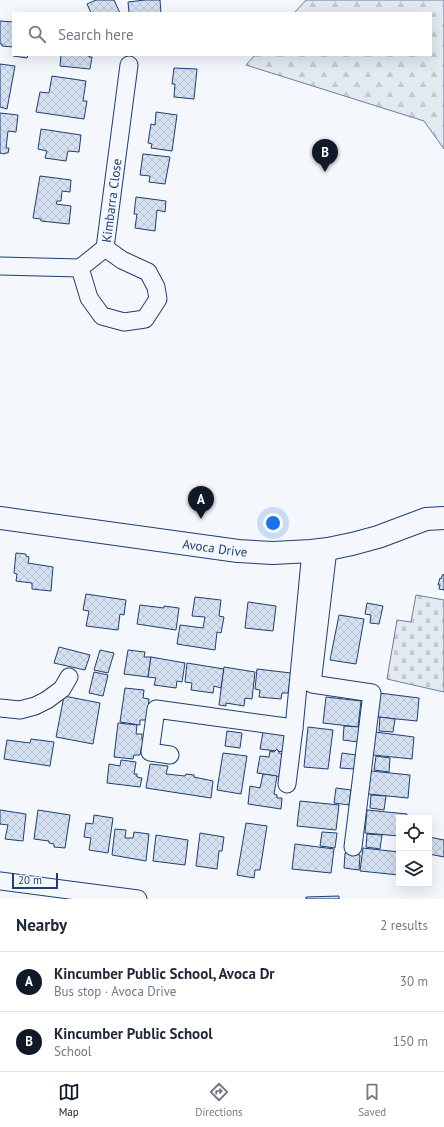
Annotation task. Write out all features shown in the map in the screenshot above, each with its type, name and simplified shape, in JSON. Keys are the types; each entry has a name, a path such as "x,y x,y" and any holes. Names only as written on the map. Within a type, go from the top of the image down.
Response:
{"main road":[{"name":"Avoca Drive","path":"0,518 238,551 273,553 320,550 378,537 435,519 444,502"}],"street":[{"name":"Kimbarra Close","path":"80,268 105,248 129,65"},
{"path":"0,266 80,268 89,298 102,316 124,322 145,319 158,299 156,287 148,272 122,260 105,248"},
{"path":"287,784 320,550"},
{"path":"320,550 312,684 372,693 353,847"},
{"path":"0,708 20,710 34,706 47,700 62,689 69,677"},
{"path":"170,755 150,752 156,709 294,728"},
{"path":"0,881 52,894 138,899"}],"green space":[{"path":"306,0 444,0 444,149 424,121 246,65 254,56 432,56 432,12 295,12"},
{"path":"416,595 444,600 444,692 387,679 397,620 411,622"}],"building":[{"path":"96,0 114,0 120,12 91,12 87,4"},
{"path":"160,0 161,12 129,12 128,2"},
{"path":"0,21 12,22 12,47 2,46 2,44 0,44"},
{"path":"13,56 28,56 27,58"},
{"path":"61,56 92,57 90,69 60,66"},
{"path":"0,64 15,66 7,109 0,107"},
{"path":"174,68 197,69 194,99 174,97 175,84 172,84"},
{"path":"52,76 86,81 83,101 87,101 84,119 36,112 40,92 49,93"},
{"path":"156,112 177,115 172,151 151,148 152,144 148,143 151,124 155,125"},
{"path":"0,113 18,115 16,132 8,131 6,148 9,148 8,153 5,154 0,153"},
{"path":"41,129 81,135 79,152 68,151 66,161 45,158 47,151 38,149"},
{"path":"143,154 170,157 165,184 149,182 150,176 140,175"},
{"path":"40,176 71,180 70,192 62,191 61,201 57,201 56,204 71,206 69,224 41,221 41,219 33,218"},
{"path":"136,197 166,201 165,212 157,210 155,231 135,228 137,214 134,214"},
{"path":"16,553 26,554 26,556 29,557 28,563 53,567 51,591 32,589 32,583 16,581 17,574 14,573"},
{"path":"443,574 444,590 439,589 440,585 438,585"},
{"path":"86,594 126,600 124,615 120,614 118,630 86,626 89,611 83,610"},
{"path":"195,597 221,600 219,616 224,617 221,633 217,632 215,650 177,644 180,625 203,628 205,617 192,616"},
{"path":"248,602 276,606 273,631 245,628"},
{"path":"367,603 383,606 379,624 370,623 371,615 365,614"},
{"path":"140,605 179,608 176,630 137,624"},
{"path":"339,615 364,619 356,664 330,660"},
{"path":"59,647 90,655 85,670 54,663"},
{"path":"100,650 114,653 108,673 94,670"},
{"path":"128,650 145,652 144,657 151,657 148,677 124,674"},
{"path":"151,657 185,663 182,682 177,681 176,688 154,685 156,678 148,677"},
{"path":"187,663 224,669 221,688 214,686 213,693 191,690 192,683 185,682"},
{"path":"224,667 255,672 252,699 245,698 244,706 226,703 226,706 219,705"},
{"path":"257,669 291,673 288,693 282,693 281,699 259,697 260,690 255,689"},
{"path":"94,672 108,675 103,696 89,693"},
{"path":"125,688 144,690 143,698 149,699 147,720 140,720 140,725 120,722"},
{"path":"379,693 419,698 417,721 377,717"},
{"path":"64,696 100,703 93,744 56,737"},
{"path":"326,697 361,701 358,727 323,723"},
{"path":"380,717 395,719 393,732 379,731"},
{"path":"118,723 137,725 136,734 142,734 142,740 145,741 144,749 141,749 140,755 134,755 133,759 114,757"},
{"path":"344,726 360,727 358,742 343,740"},
{"path":"308,727 333,730 328,769 304,767"},
{"path":"227,731 242,733 240,748 225,746"},
{"path":"263,732 286,735 284,752 260,749"},
{"path":"375,732 414,737 412,759 373,755"},
{"path":"31,739 54,742 50,766 4,759 7,740 30,743"},
{"path":"277,749 280,754 284,754 282,777 257,773 260,756 269,757 270,751 274,752"},
{"path":"223,753 247,756 241,794 217,790"},
{"path":"342,753 356,755 355,769 340,768"},
{"path":"376,756 390,758 389,772 374,770"},
{"path":"121,760 136,762 134,774 137,774 137,777 142,778 140,787 107,783 109,764 120,766"},
{"path":"150,764 168,766 166,774 185,776 186,774 194,775 194,777 213,781 211,798 146,788"},
{"path":"371,771 410,775 408,798 368,794"},
{"path":"263,774 277,776 274,794 277,795 277,798 282,798 281,809 248,804 250,786 260,788"},
{"path":"336,788 351,790 349,805 334,803"},
{"path":"371,795 386,796 384,810 370,808"},
{"path":"300,801 339,805 336,830 297,826"},
{"path":"0,810 26,814 23,841 5,839 8,825 0,824"},
{"path":"38,810 70,815 65,848 54,847 54,844 49,843 49,841 34,839"},
{"path":"367,810 407,814 396,815 396,836 365,833"},
{"path":"94,815 113,818 108,853 89,850 91,838 84,837 86,823 93,824"},
{"path":"246,823 267,826 260,870 255,870 254,878 237,875"},
{"path":"115,829 126,830 125,838 133,838 134,832 149,834 146,861 112,855"},
{"path":"322,832 337,833 335,848 320,846"},
{"path":"200,833 224,837 222,851 219,851 217,869 196,866"},
{"path":"367,834 382,835 380,849 366,847"},
{"path":"156,835 188,840 185,865 153,861"},
{"path":"432,838 444,840 444,857 432,855"},
{"path":"295,844 334,849 331,873 292,869"},
{"path":"363,848 396,852 396,875 360,871"},
{"path":"345,853 360,855 359,870 344,868"},
{"path":"339,896 339,899 306,899 306,897"}],"place":[{"name":"Kincumber Public School","path":"325,172"},
{"name":"Kincumber Public School, Avoca Dr","path":"201,519"}]}
